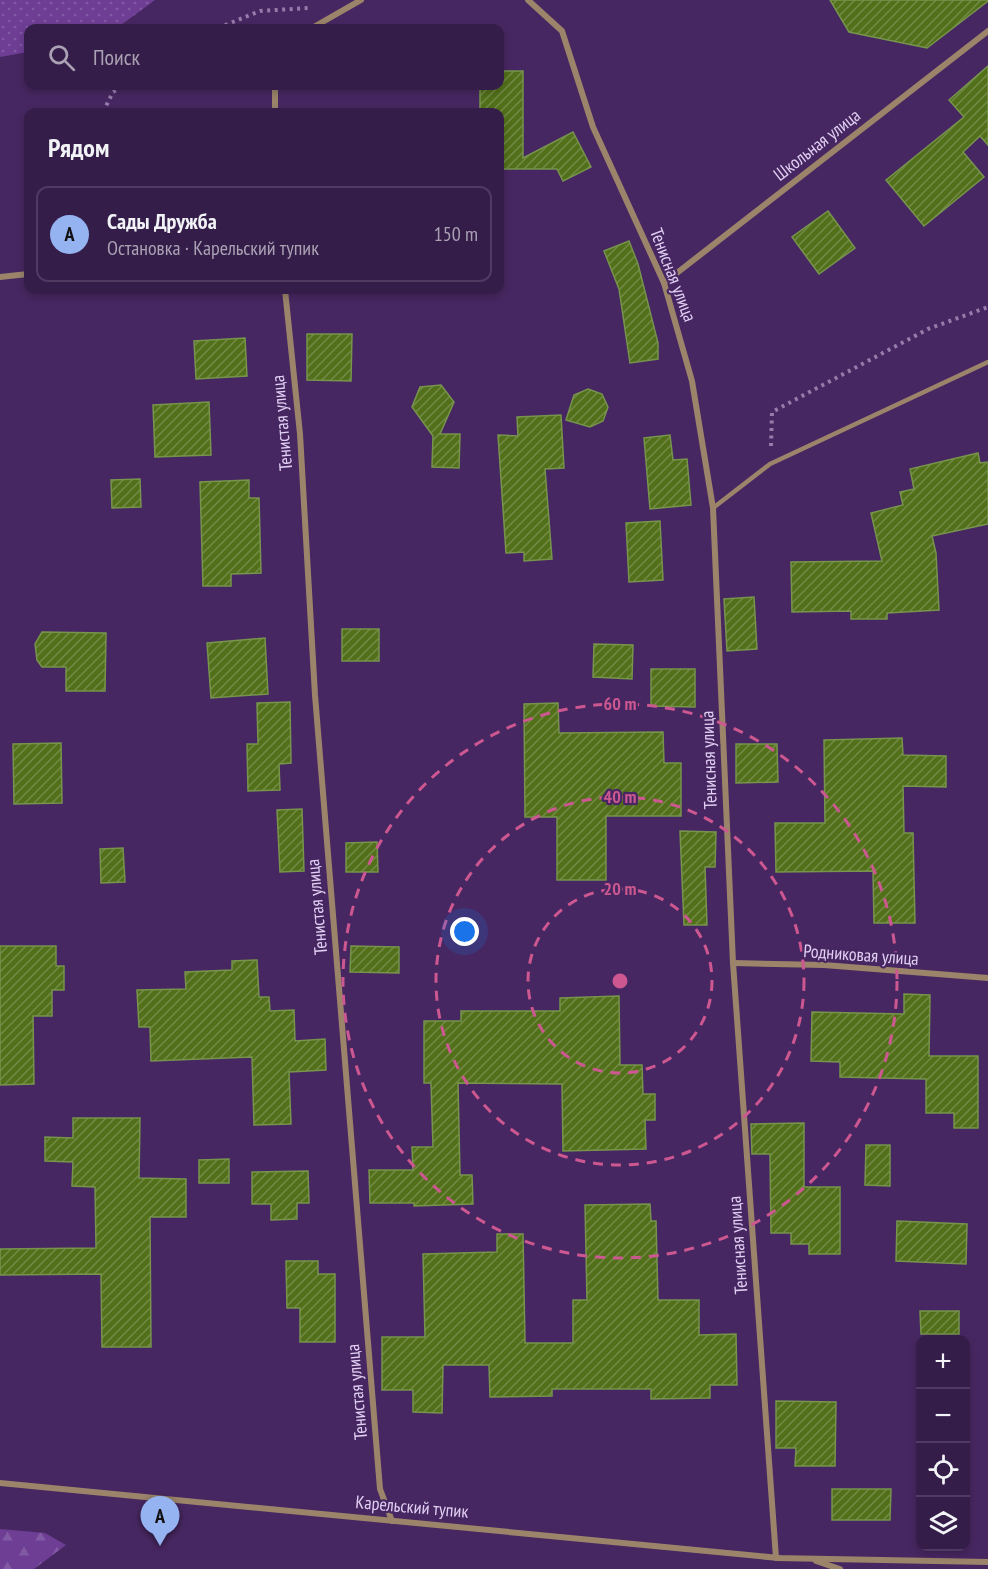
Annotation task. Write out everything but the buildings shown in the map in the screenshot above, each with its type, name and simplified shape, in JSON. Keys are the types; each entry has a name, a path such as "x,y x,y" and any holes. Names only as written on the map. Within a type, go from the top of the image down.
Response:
{"street":[{"path":"319,24 361,0"},
{"name":"Тенисная улица","path":"528,0 562,30 593,127 664,283 692,381 713,508 733,963 777,1558"},
{"name":"Школьная улица","path":"664,283 988,31"},
{"path":"275,90 275,108"},
{"path":"0,278 24,275"},
{"name":"Тенистая улица","path":"285,294 300,434 316,707 380,1489 392,1521"},
{"name":"Родниковая улица","path":"733,963 824,965 988,978"},
{"name":"Карельский тупик","path":"0,1483 821,1562 840,1569"},
{"path":"777,1558 988,1562"}],"lane":[{"path":"713,508 770,464 988,362"}],"path":[{"path":"228,24 260,11 319,8"},
{"path":"105,108 116,90"},
{"path":"770,464 772,411 928,329 988,307"}],"green space":[{"path":"0,0 155,0 122,24 24,24 24,53 0,57"},
{"path":"0,1529 45,1533 66,1545 34,1569 0,1569"}],"place":[{"name":"Сады Дружба","path":"160,1546"}]}
